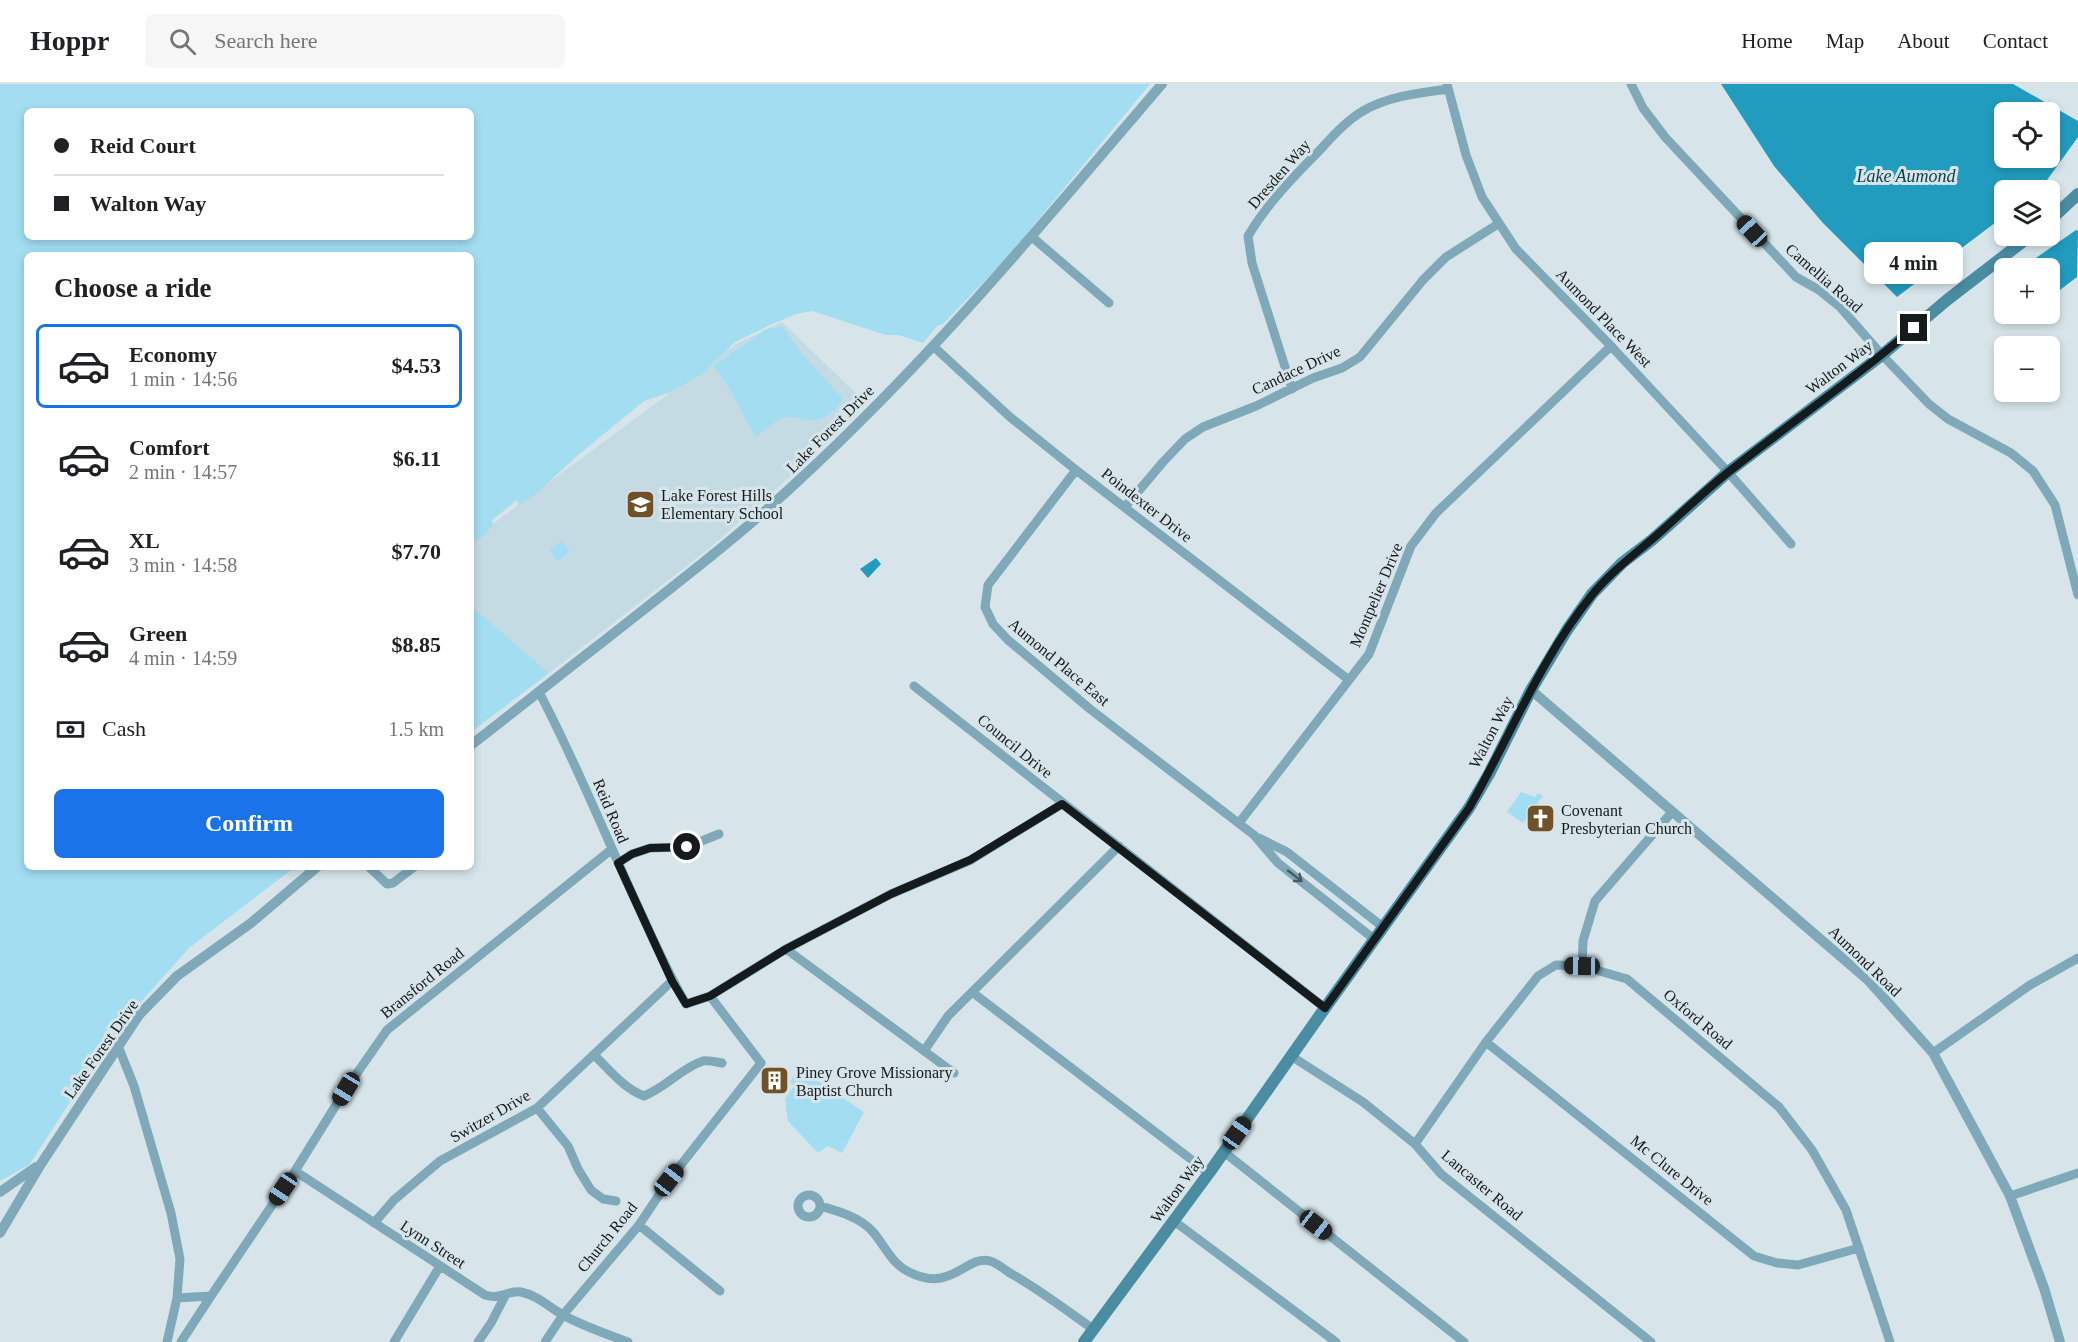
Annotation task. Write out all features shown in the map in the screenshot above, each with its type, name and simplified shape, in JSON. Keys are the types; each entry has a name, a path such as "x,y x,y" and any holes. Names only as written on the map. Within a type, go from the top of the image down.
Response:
{"main road":[{"path":"2060,211 2078,194"},
{"name":"Walton Way","path":"1084,1342 1209,1173 1469,808 1489,774 1531,690 1592,594 1622,563 1652,540 1728,472 1882,355 1947,300 2017,246"}],"street":[{"name":"Lake Forest Drive","path":"474,743 702,566 834,448 933,346 1032,237 1162,84"},
{"name":"Camellia Road","path":"1631,84 1643,108 1665,136 1796,278 1819,290 1840,307 1929,404 1948,419 2011,453 2033,471 2055,505 2078,595"},
{"name":"Aumond Place West","path":"1447,87 1466,155 1482,197 1516,249 1611,346 1728,472 1791,544"},
{"name":"Dresden Way","path":"1292,389 1252,263 1248,236 1274,200 1306,164 1337,132 1363,111 1399,96 1447,87"},
{"name":"Candace Drive","path":"1125,507 1185,439 1203,427 1313,378 1342,368 1360,357 1423,280 1446,257 1498,224"},
{"path":"1032,237 1109,303"},
{"name":"Poindexter Drive","path":"933,346 1010,417 1076,470 1349,680"},
{"name":"Montpelier Drive","path":"1239,823 1369,654 1411,546 1436,513 1611,346"},
{"name":"Aumond Place East","path":"1076,470 988,585 985,608 993,624 1033,663 1254,835 1278,863 1374,939"},
{"name":"Council Drive","path":"914,686 1325,1008"},
{"name":"Aumond Road","path":"1531,690 1868,980 1933,1053 2010,1196 2044,1288 2060,1342"},
{"name":"Reid Road","path":"539,692 584,784 672,981 686,1004 710,996"},
{"path":"710,996 786,949 891,894 970,860 1062,804"},
{"path":"1582,966 1583,941 1595,902 1672,812"},
{"path":"618,863 632,854 650,848 687,847 719,834"},
{"name":"Aumond Place East","path":"1254,835 1287,852 1383,927"},
{"path":"924,1051 948,1016 1119,846"},
{"name":"Bransford Road","path":"181,1342 387,1030 612,849"},
{"name":"Lake Forest Drive","path":"0,1233 41,1164 140,1016 177,976 251,923 313,870"},
{"path":"372,870 387,884 393,883 410,870"},
{"path":"786,949 954,1073"},
{"path":"1933,1053 2030,986 2078,958"},
{"name":"Oxford Road","path":"1415,1144 1486,1042 1538,976 1556,965 1582,966 1627,979 1779,1107 1812,1150 1846,1210 1890,1342"},
{"name":"Switzer Drive","path":"374,1223 394,1200 440,1161 537,1108 672,981"},
{"path":"972,992 1209,1173"},
{"name":"Church Road","path":"545,1342 563,1315 639,1225 669,1180 761,1064 710,996"},
{"name":"Mc Clure Drive","path":"1486,1042 1754,1256 1777,1263 1798,1265 1859,1248"},
{"path":"118,1046 134,1086 171,1213 180,1259 177,1298 167,1342"},
{"path":"594,1055 632,1092 644,1096 666,1086 682,1072 705,1060 722,1063"},
{"name":"Lancaster Road","path":"1291,1056 1363,1101 1415,1144 1441,1174 1651,1342"},
{"path":"537,1108 568,1146 591,1190 603,1199 616,1201"},
{"path":"1224,1152 1464,1342"},
{"path":"0,1192 41,1164"},
{"name":"Lynn Street","path":"295,1171 485,1295 494,1298 512,1293 527,1294 596,1331 628,1342"},
{"path":"2010,1196 2078,1173"},
{"path":"0,1212 16,1203"},
{"path":"820,1206 850,1216 865,1225 873,1232 893,1260 908,1271 930,1279 945,1278 976,1262 989,1260 1043,1293 1093,1329"},
{"path":"1174,1221 1336,1342"},
{"path":"639,1225 720,1291"},
{"path":"394,1342 440,1266"},
{"path":"177,1298 211,1296"},
{"path":"478,1342 491,1323 504,1296"}],"shaded area":[{"path":"0,84 1150,84 1004,261 943,324 937,326 923,343 898,335 886,335 812,311 796,314 768,326 735,342 702,374 671,392 644,401 577,456 536,494 519,505 517,500 492,520 493,525 474,542 474,252 24,252 24,870 291,870 189,948 131,1013 29,1165 0,1181"},
{"name":"Lake Forest Hills Elementary School","path":"782,322 865,402 801,467 712,546 549,673 474,609 474,538 736,344"},
{"path":"782,326 802,354 842,398 833,411 824,417 814,420 784,418 756,437 730,390 713,366 765,330"},
{"path":"561,541 570,551 560,560 556,560 550,550"},
{"path":"474,609 549,673 474,730"},
{"path":"1521,792 1535,797 1538,793 1543,796 1523,823 1507,812"},
{"path":"799,1068 864,1112 842,1153 828,1146 818,1153 788,1121 785,1099 794,1086 790,1082"}],"water":[{"name":"Lake Aumond","path":"1721,84 2013,84 2045,102 1994,102 1994,168 2056,168 2047,180 1994,180 1994,224 1897,297 1823,223 1774,166"},
{"name":"Lake Aumond","path":"2060,111 2078,121 2078,137 2060,162"},
{"path":"2076,230 2078,231 2077,277 2060,290 2060,258 2036,258 2053,246 2060,246 2060,241"},
{"path":"876,558 881,564 868,578 860,569"}],"place":[{"name":"Lake Forest Hills Elementary School","path":"640,504"},
{"name":"Covenant Presbyterian Church","path":"1540,819"},
{"name":"Piney Grove Missionary Baptist Church","path":"775,1081"}],"route":[{"path":"687,847 650,848 632,854 618,863 672,981 686,1004 710,996 786,949 891,894 970,860 1062,804 1325,1008 1469,808 1489,774 1531,690 1592,594 1622,563 1652,540 1728,472 1914,328"}]}
